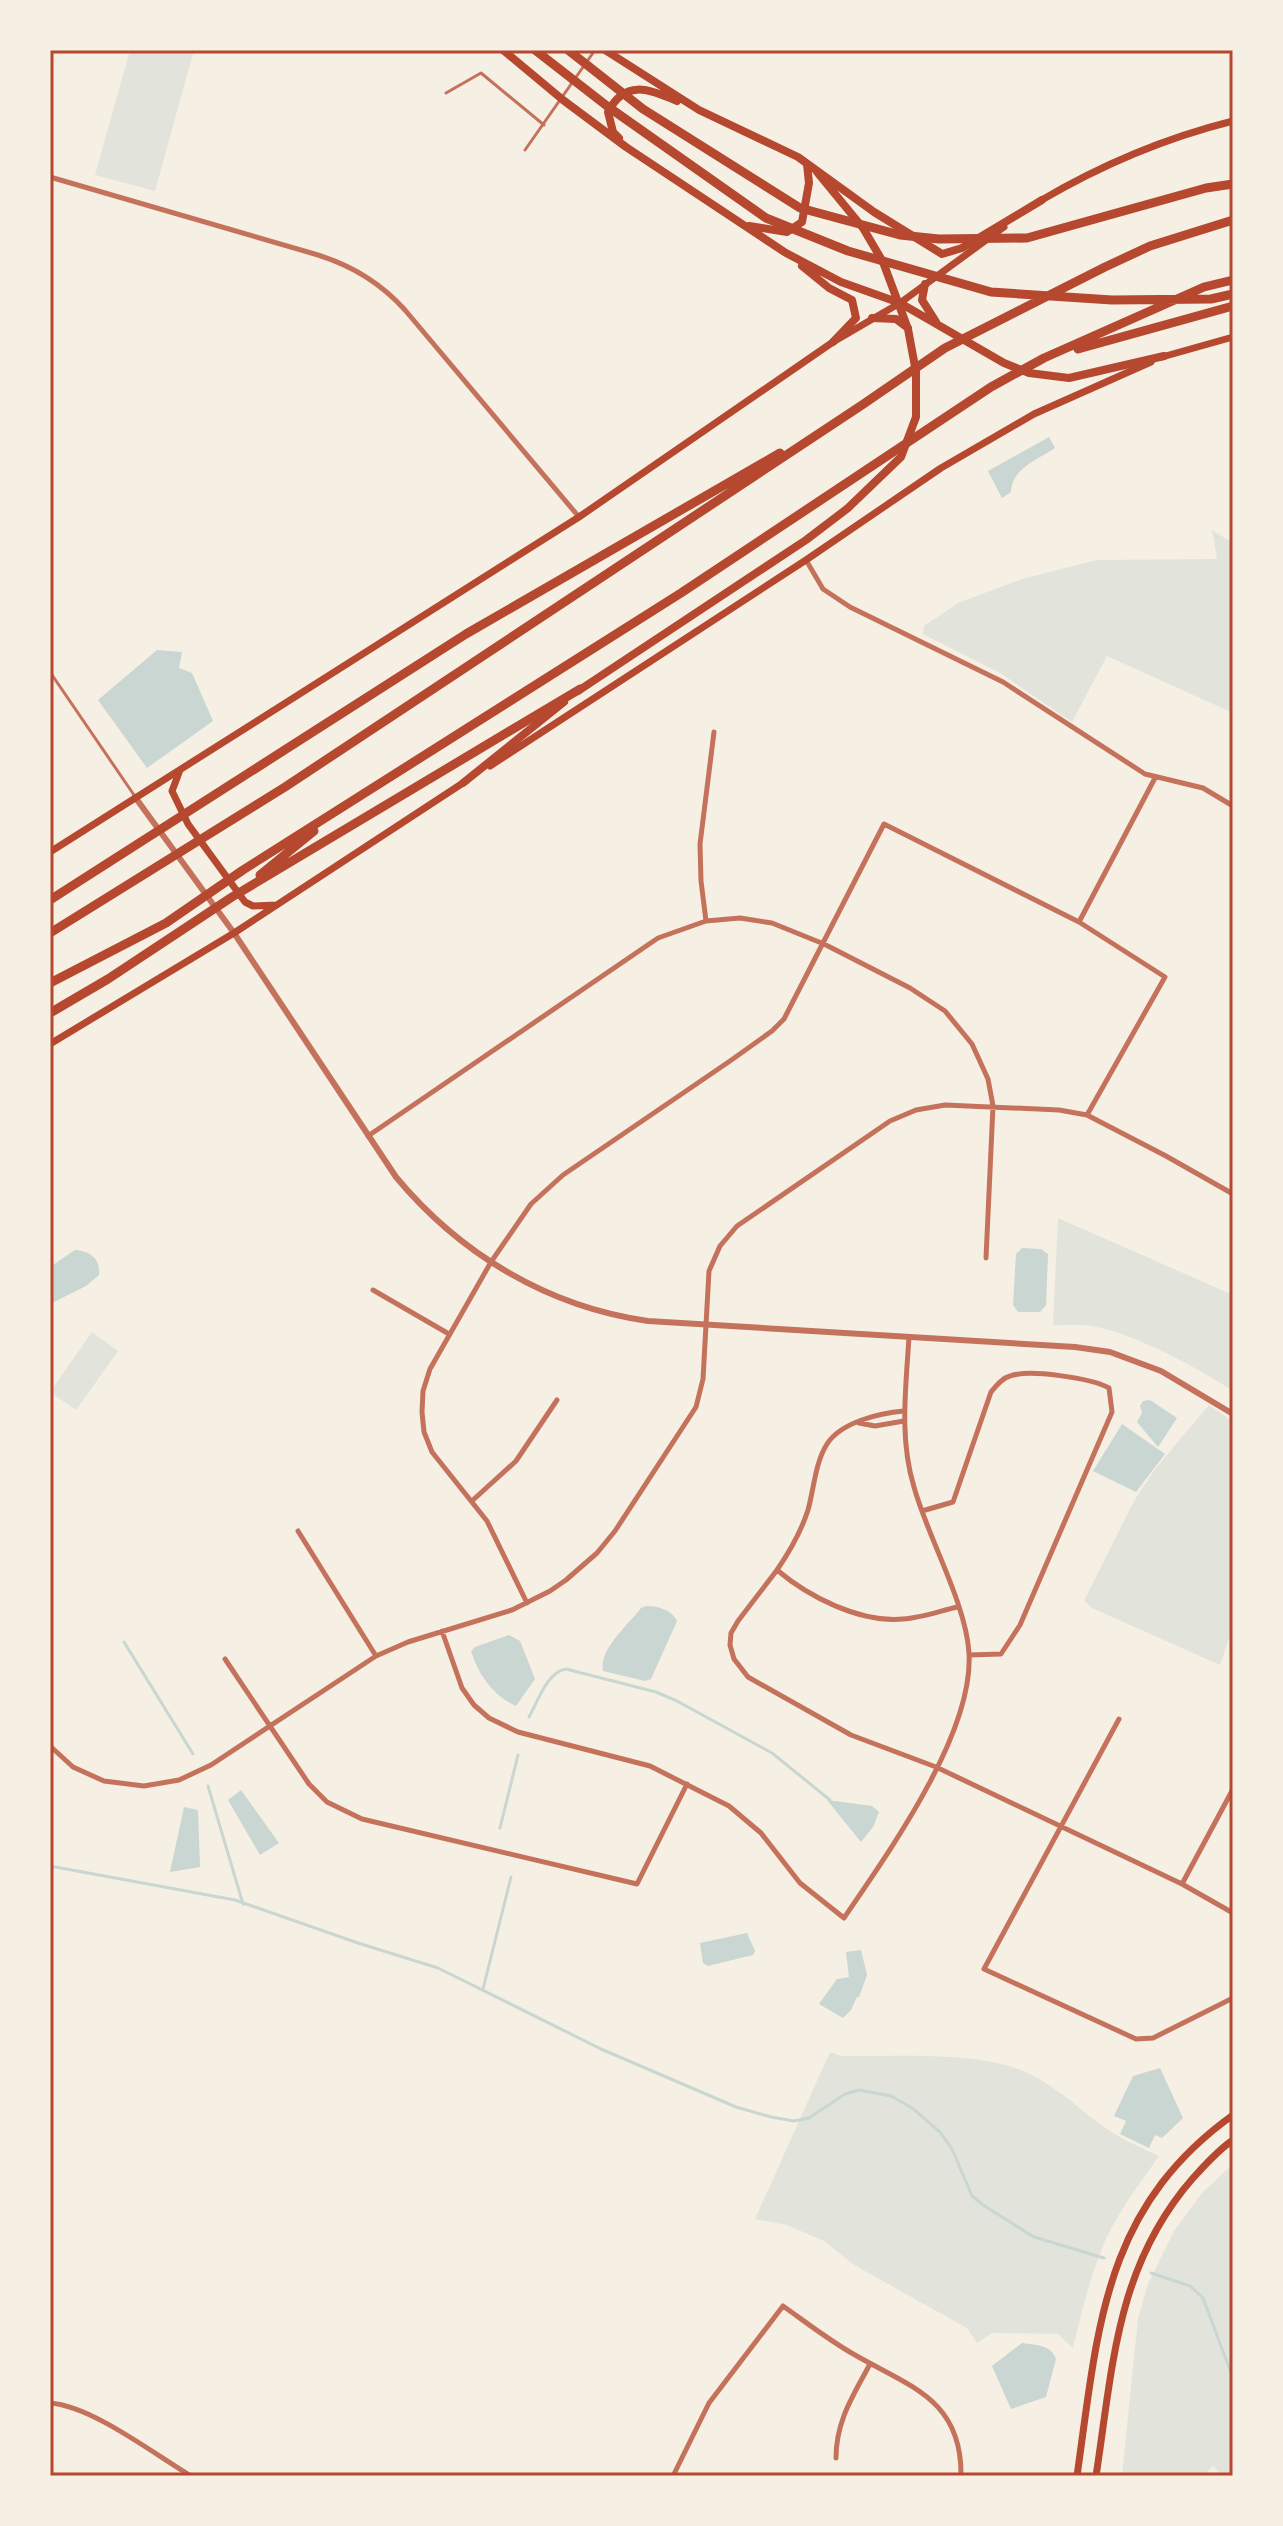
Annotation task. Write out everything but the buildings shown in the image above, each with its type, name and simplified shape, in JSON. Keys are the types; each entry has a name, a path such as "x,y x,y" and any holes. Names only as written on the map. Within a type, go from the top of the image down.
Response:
{"highway":[{"path":"535,50 607,106 766,218 848,251 991,292 1112,300 1211,299 1233,294"},
{"path":"568,50 643,109 800,208 900,235 939,239 1027,238 1206,188 1233,184"},
{"path":"50,933 285,787 945,348 1150,246 1233,220"},
{"path":"50,983 166,923 681,593 991,387 1044,358 1204,287 1233,280"},
{"path":"1044,358 1233,306"},
{"path":"50,900 466,634 862,405"},
{"path":"50,1013 108,979 232,897 580,689"},
{"path":"232,897 351,802"}],"main road":[{"path":"503,50 626,147 786,253 829,288 852,300 856,318 833,342"},
{"path":"605,50 699,110"},
{"path":"626,147 613,132 608,112 623,92 648,89 739,127 807,164 874,212 942,254 962,248 1042,200 1127,155 1189,132 1233,121"},
{"path":"744,225 787,232 802,222 809,183 807,164"},
{"path":"463,783 580,689 806,540 848,508 901,457 916,417 916,372 908,329 883,262 863,228 817,172"},
{"path":"50,852 579,517 833,342 900,303 1042,200"},
{"path":"786,253 841,282 900,303 1004,363 1029,373 1069,378 1233,337"},
{"path":"925,284 922,300 937,323"},
{"path":"872,318 896,319 908,329"},
{"path":"50,1044 234,933 806,560 941,468 1034,414 1164,356"},
{"path":"181,768 172,791 188,824 245,902 263,906 278,904"},
{"path":"1077,2476 1100,2321 1113,2272 1141,2212 1163,2181 1204,2138 1233,2115"},
{"path":"1096,2476 1118,2334 1137,2267 1172,2201 1233,2140"}],"street":[{"path":"50,177 318,255 346,265 372,280 405,310 579,517"},
{"path":"806,560 815,579 835,599 1003,682 1089,740 1155,778 1203,788 1233,806"},
{"path":"706,921 700,844 714,732"},
{"path":"1079,922 1155,778"},
{"path":"135,797 234,933 396,1177 423,1208 457,1239 522,1280 598,1311 648,1321 1051,1345 1110,1352 1161,1371 1233,1414"},
{"path":"527,1603 492,1530 473,1500 437,1460 428,1443 422,1401 426,1378 491,1262 531,1204 563,1175 772,1031 784,1019 884,824 1079,922 1165,977 1087,1115"},
{"path":"368,1136 658,938 706,921 740,918 772,923 824,944 910,988 945,1011 962,1029 988,1079 993,1106 986,1258"},
{"path":"50,1746 73,1767 93,1777 126,1785 153,1785 179,1780 200,1771 376,1656 408,1642 527,1603 558,1585 597,1553 615,1531 690,1419 703,1379 709,1271 720,1246 737,1226 890,1121 916,1110 945,1105 1087,1115 1233,1194"},
{"path":"373,1290 449,1334"},
{"path":"442,1631 462,1688 474,1705 498,1724 518,1732 635,1760 741,1814 761,1833 800,1883 844,1918 893,1846 936,1767 964,1703 969,1655 957,1607 907,1461 904,1411 909,1337"},
{"path":"922,1511 953,1502 991,1392 1004,1379 1022,1374 1057,1375 1093,1381 1109,1388 1112,1412 1020,1625 1001,1654 969,1655"},
{"path":"473,1500 516,1461 557,1400"},
{"path":"904,1411 883,1414 839,1431 827,1444 802,1526 777,1570 731,1633 730,1645 739,1668 748,1677 851,1735 936,1767 1182,1884 1233,1913"},
{"path":"858,1423 875,1426 904,1421"},
{"path":"298,1531 376,1656"},
{"path":"777,1570 818,1599 876,1619 909,1619 957,1607"},
{"path":"225,1659 309,1784 327,1802 350,1814 637,1884 687,1784"},
{"path":"1119,1719 984,1969 1136,2039 1153,2038 1233,1998"},
{"path":"1182,1884 1233,1789"},
{"path":"673,2476 709,2403 783,2306 831,2341 916,2388 939,2407 956,2435 961,2476"},
{"path":"836,2458 840,2423 870,2364"},
{"path":"50,2403 74,2408 93,2417 191,2476"}],"lane":[{"path":"525,150 563,100 595,50"},
{"path":"446,93 481,73 544,125"},
{"path":"50,672 135,797"}],"shaded area":[{"path":"130,50 194,50 155,191 95,175"},
{"path":"1049,437 1055,448 1021,471 1012,484 1011,492 1002,498 988,471"},
{"path":"1212,530 1233,543 1233,713 1107,656 1072,722 1000,673 923,634 924,626 958,603 1022,579 1097,560 1217,559"},
{"path":"157,650 182,652 179,668 192,673 213,721 147,768 98,700"},
{"path":"1058,1218 1233,1295 1233,1391 1184,1362 1126,1335 1091,1326 1053,1325"},
{"path":"1022,1248 1041,1249 1048,1254 1046,1305 1040,1312 1018,1312 1013,1305 1016,1254"},
{"path":"75,1250 93,1257 98,1264 99,1275 86,1286 50,1304 50,1267"},
{"path":"92,1332 118,1351 76,1410 50,1392"},
{"path":"1150,1400 1177,1418 1158,1447 1137,1422 1142,1413 1140,1406 1143,1401"},
{"path":"1209,1405 1233,1422 1233,1627 1220,1665 1092,1608 1084,1601 1134,1501 1155,1469"},
{"path":"1122,1424 1165,1454 1136,1492 1093,1471"},
{"path":"646,1606 664,1609 677,1621 651,1679 645,1681 603,1671 610,1646"},
{"path":"509,1635 520,1641 535,1679 516,1706 500,1696 488,1683 471,1651"},
{"path":"241,1790 279,1843 260,1855 228,1800"},
{"path":"827,1800 872,1806 879,1812 873,1827 861,1842"},
{"path":"184,1807 198,1810 200,1867 170,1872"},
{"path":"747,1933 755,1951 753,1955 708,1966 703,1963 700,1943"},
{"path":"861,1950 867,1975 859,1997 843,2018 819,2004 837,1979 849,1977 846,1952"},
{"path":"830,2052 841,2056 963,2058 1010,2066 1041,2080 1110,2131 1159,2156 1111,2228 1091,2279 1073,2348 1058,2334 992,2333 977,2343 967,2328 854,2265 824,2241 787,2225 755,2219"},
{"path":"1160,2068 1183,2118 1162,2138 1155,2135 1149,2148 1120,2134 1126,2121 1114,2116 1133,2076"},
{"path":"1233,2164 1233,2476 1222,2476 1213,2466 1203,2476 1122,2476 1138,2318 1148,2284 1174,2231 1202,2193"},
{"path":"1022,2343 1046,2348 1056,2359 1046,2397 1011,2409 992,2366"}],"waterway":[{"path":"124,1642 193,1754"},
{"path":"529,1717 548,1681 566,1669 656,1692 772,1753 830,1800"},
{"path":"500,1828 518,1755"},
{"path":"208,1786 243,1904"},
{"path":"50,1866 235,1900 438,1968 601,2049 736,2107 771,2117 794,2121 809,2118 845,2094 859,2090 891,2096 912,2108 940,2132 952,2149 972,2196 983,2205 1034,2237 1104,2258"},
{"path":"483,1989 511,1877"},
{"path":"1151,2273 1190,2286 1203,2298 1233,2378"}]}
